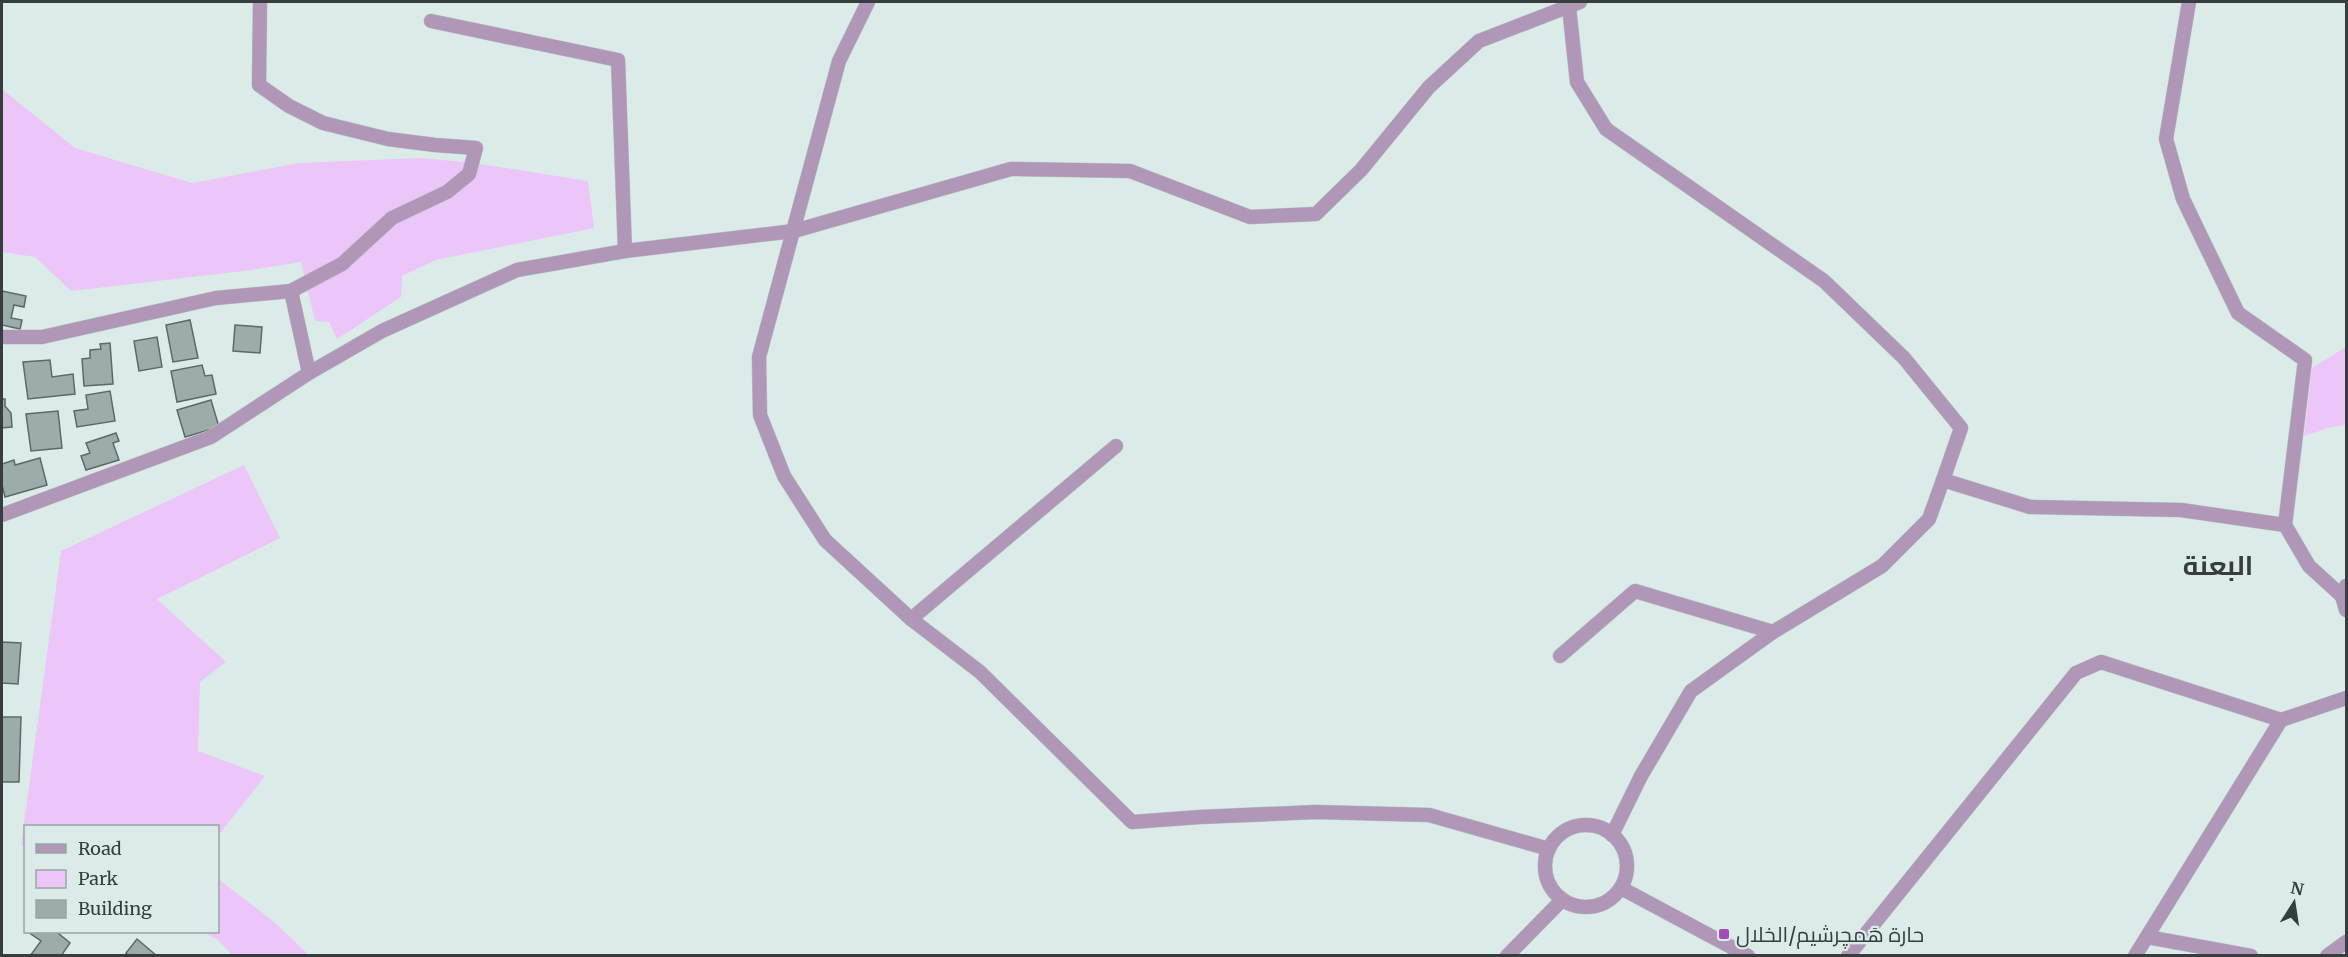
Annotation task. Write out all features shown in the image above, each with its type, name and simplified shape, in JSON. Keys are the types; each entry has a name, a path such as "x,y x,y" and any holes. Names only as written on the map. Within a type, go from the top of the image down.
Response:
{"street":[{"path":"2,337 42,337 216,298 291,291 342,264 392,218 447,192 469,174 476,148 388,139 323,123 289,106 259,85 260,2"},
{"path":"868,2 839,61 759,357 760,415 784,476 825,540 911,619 980,672 1132,822 1315,812 1429,815 1549,849"},
{"path":"2189,2 2166,139 2183,199 2238,313 2305,360 2285,525 2309,566 2344,591 2346,610"},
{"path":"2,515 211,438 309,373 382,331 517,270 625,250 794,231 1011,169 1130,171 1250,217 1316,214 1361,170 1428,87 1479,41 1575,4 1576,82 1606,129 1824,281 1904,358 1961,428 1929,519 1881,566 1773,632 1691,691 1641,776 1612,835"},
{"path":"431,21 618,60 625,250"},
{"path":"291,291 309,373"},
{"path":"911,619 1116,446"},
{"path":"1943,480 2030,507 2181,510 2285,525"},
{"path":"1560,656 1635,591 1773,632"},
{"path":"1848,956 2076,673 2101,662 2281,720 2346,698"},
{"path":"2135,956 2281,720"},
{"path":"1589,826 1612,835 1625,854 1626,877 1621,888 1601,905 1574,906 1562,900 1552,890 1545,862 1549,849 1556,839 1565,831 1589,826"},
{"path":"1621,888 1748,956"},
{"path":"1508,956 1562,900"},
{"path":"2146,937 2251,956"},
{"path":"2327,956 2346,942"}],"green space":[{"path":"2,89 75,148 192,183 299,163 421,158 474,163 588,181 594,228 436,260 402,276 401,297 337,339 329,322 315,321 301,262 71,291 35,257 2,252"},
{"path":"2346,347 2346,425 2304,436 2312,368"},
{"path":"244,465 280,538 157,599 226,662 200,682 198,751 265,776 219,835 219,825 24,825 24,846 21,845 61,551"},
{"path":"219,880 273,921 309,955 232,955 217,939 204,933 219,933"}],"building":[{"path":"2,291 26,296 24,307 14,305 11,318 22,320 20,329 2,325"},
{"path":"190,320 198,358 173,362 166,325"},
{"path":"235,325 262,327 260,353 233,351"},
{"path":"157,337 162,367 139,371 134,341"},
{"path":"110,343 113,384 84,386 82,359 90,358 90,350 101,349 100,344"},
{"path":"50,360 52,377 73,374 75,394 28,399 23,362"},
{"path":"202,365 205,376 212,375 216,394 177,402 171,371"},
{"path":"110,391 115,421 77,427 74,411 88,409 86,395"},
{"path":"2,399 5,399 5,406 11,413 12,427 2,428"},
{"path":"211,400 219,427 185,437 177,410"},
{"path":"58,411 62,448 31,451 26,414"},
{"path":"116,433 119,441 113,443 119,460 86,470 81,456 90,453 86,443"},
{"path":"40,458 47,485 5,497 2,485 2,464 14,460 15,465"},
{"path":"2,642 21,643 18,684 2,683"},
{"path":"2,717 21,717 19,782 2,782"},
{"path":"29,933 58,933 70,943 61,956 30,956 41,941"},
{"path":"137,939 157,956 130,956 126,953"}],"place":[{"name":"حارة هَمچرشيم/الخلال","path":"1724,934"}],"district":[{"name":"البعنة","path":"2218,565"}]}
